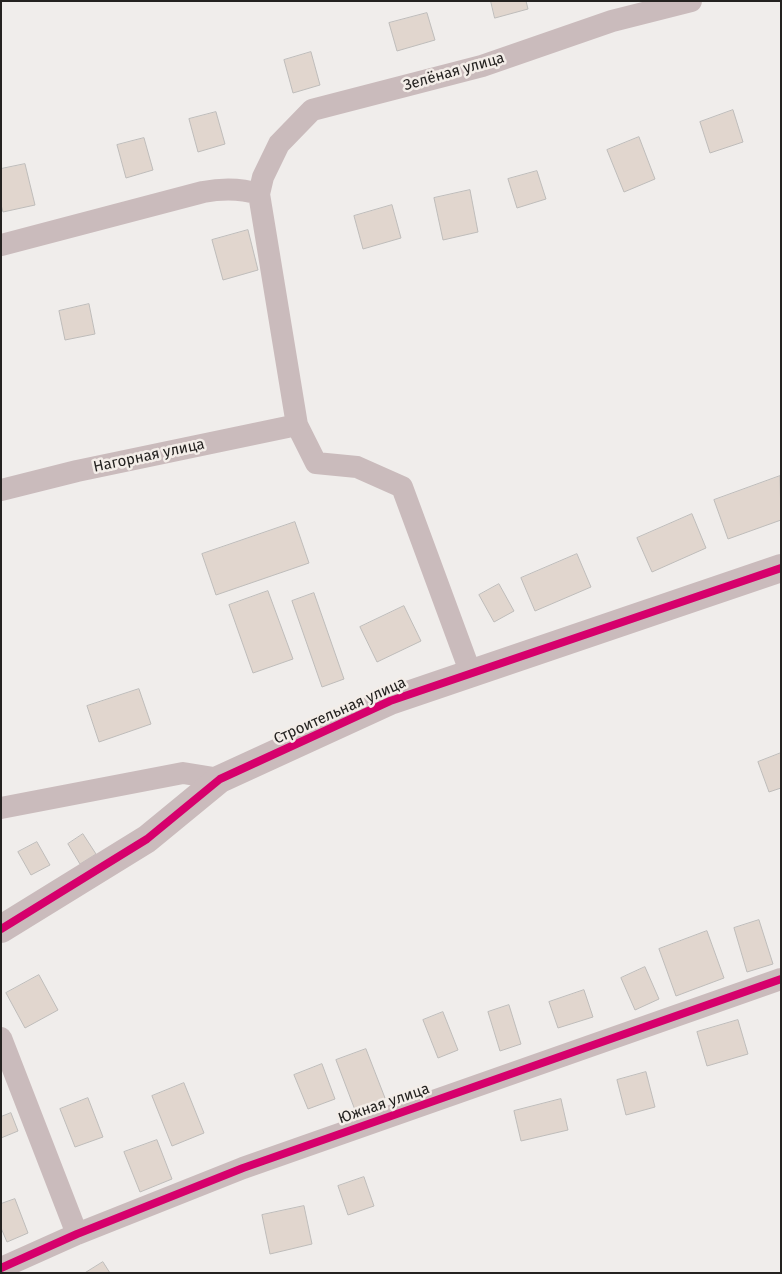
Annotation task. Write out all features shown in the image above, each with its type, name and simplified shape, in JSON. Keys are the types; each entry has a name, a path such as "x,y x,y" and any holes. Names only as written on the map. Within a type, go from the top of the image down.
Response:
{"street":[{"name":"Зелёная улица","path":"259,194 263,177 279,144 312,110 482,66 612,21 691,1"},
{"path":"1,245 203,192 236,189 259,194 297,425 316,463 356,467 402,487 471,674"},
{"name":"Нагорная улица","path":"1,490 77,471 297,425"},
{"name":"Строительная улица","path":"1,929 147,839 220,779 390,701 781,568"},
{"path":"1,808 183,773 220,779"},
{"name":"Южная улица","path":"1,1268 77,1234 243,1168 781,979"},
{"path":"1,1038 77,1234"}],"building":[{"path":"491,1 526,1 528,9 495,18"},
{"path":"427,13 435,40 397,51 389,23"},
{"path":"311,52 320,85 293,93 284,60"},
{"path":"733,110 743,142 710,153 700,122"},
{"path":"216,112 225,144 198,152 189,119"},
{"path":"639,137 655,179 624,192 607,150"},
{"path":"144,138 153,170 126,178 117,145"},
{"path":"25,164 35,205 3,212 1,205 1,169"},
{"path":"537,171 546,199 517,208 508,179"},
{"path":"470,190 478,232 443,240 434,198"},
{"path":"392,205 401,238 363,249 354,216"},
{"path":"248,230 258,270 223,280 212,240"},
{"path":"89,304 95,334 65,340 59,311"},
{"path":"780,476 781,520 728,539 714,500"},
{"path":"692,514 706,548 652,572 637,538"},
{"path":"295,522 309,563 216,595 202,554"},
{"path":"577,554 591,587 535,611 521,578"},
{"path":"499,584 514,611 494,622 479,595"},
{"path":"268,591 293,659 253,673 229,605"},
{"path":"314,593 344,679 322,687 292,601"},
{"path":"404,606 421,641 377,662 360,627"},
{"path":"139,689 151,724 99,742 87,706"},
{"path":"781,753 781,788 769,792 758,762"},
{"path":"83,834 96,854 80,864 68,844"},
{"path":"37,842 50,865 31,875 18,852"},
{"path":"759,920 773,964 747,972 734,928"},
{"path":"707,931 724,978 676,996 659,949"},
{"path":"645,967 659,999 635,1010 621,978"},
{"path":"39,975 58,1010 25,1028 6,993"},
{"path":"584,990 593,1017 558,1028 549,1002"},
{"path":"509,1005 521,1044 500,1051 488,1012"},
{"path":"443,1012 458,1050 438,1058 423,1020"},
{"path":"738,1020 748,1054 707,1066 697,1032"},
{"path":"366,1049 385,1098 355,1110 336,1060"},
{"path":"322,1064 335,1099 308,1109 294,1075"},
{"path":"646,1072 655,1107 626,1115 617,1080"},
{"path":"184,1083 204,1133 172,1146 152,1096"},
{"path":"88,1098 103,1137 75,1147 60,1109"},
{"path":"561,1099 568,1130 521,1141 514,1111"},
{"path":"11,1113 18,1131 1,1138 1,1117"},
{"path":"157,1140 172,1179 140,1192 124,1152"},
{"path":"364,1177 374,1206 348,1215 338,1186"},
{"path":"15,1199 28,1233 7,1242 1,1228 1,1204"},
{"path":"304,1206 312,1244 270,1254 262,1215"},
{"path":"103,1262 110,1273 85,1273"}],"cycle path":[{"path":"1,929 147,839 220,779 390,701 781,568"},
{"path":"1,1268 77,1234 243,1168 781,979"}]}
